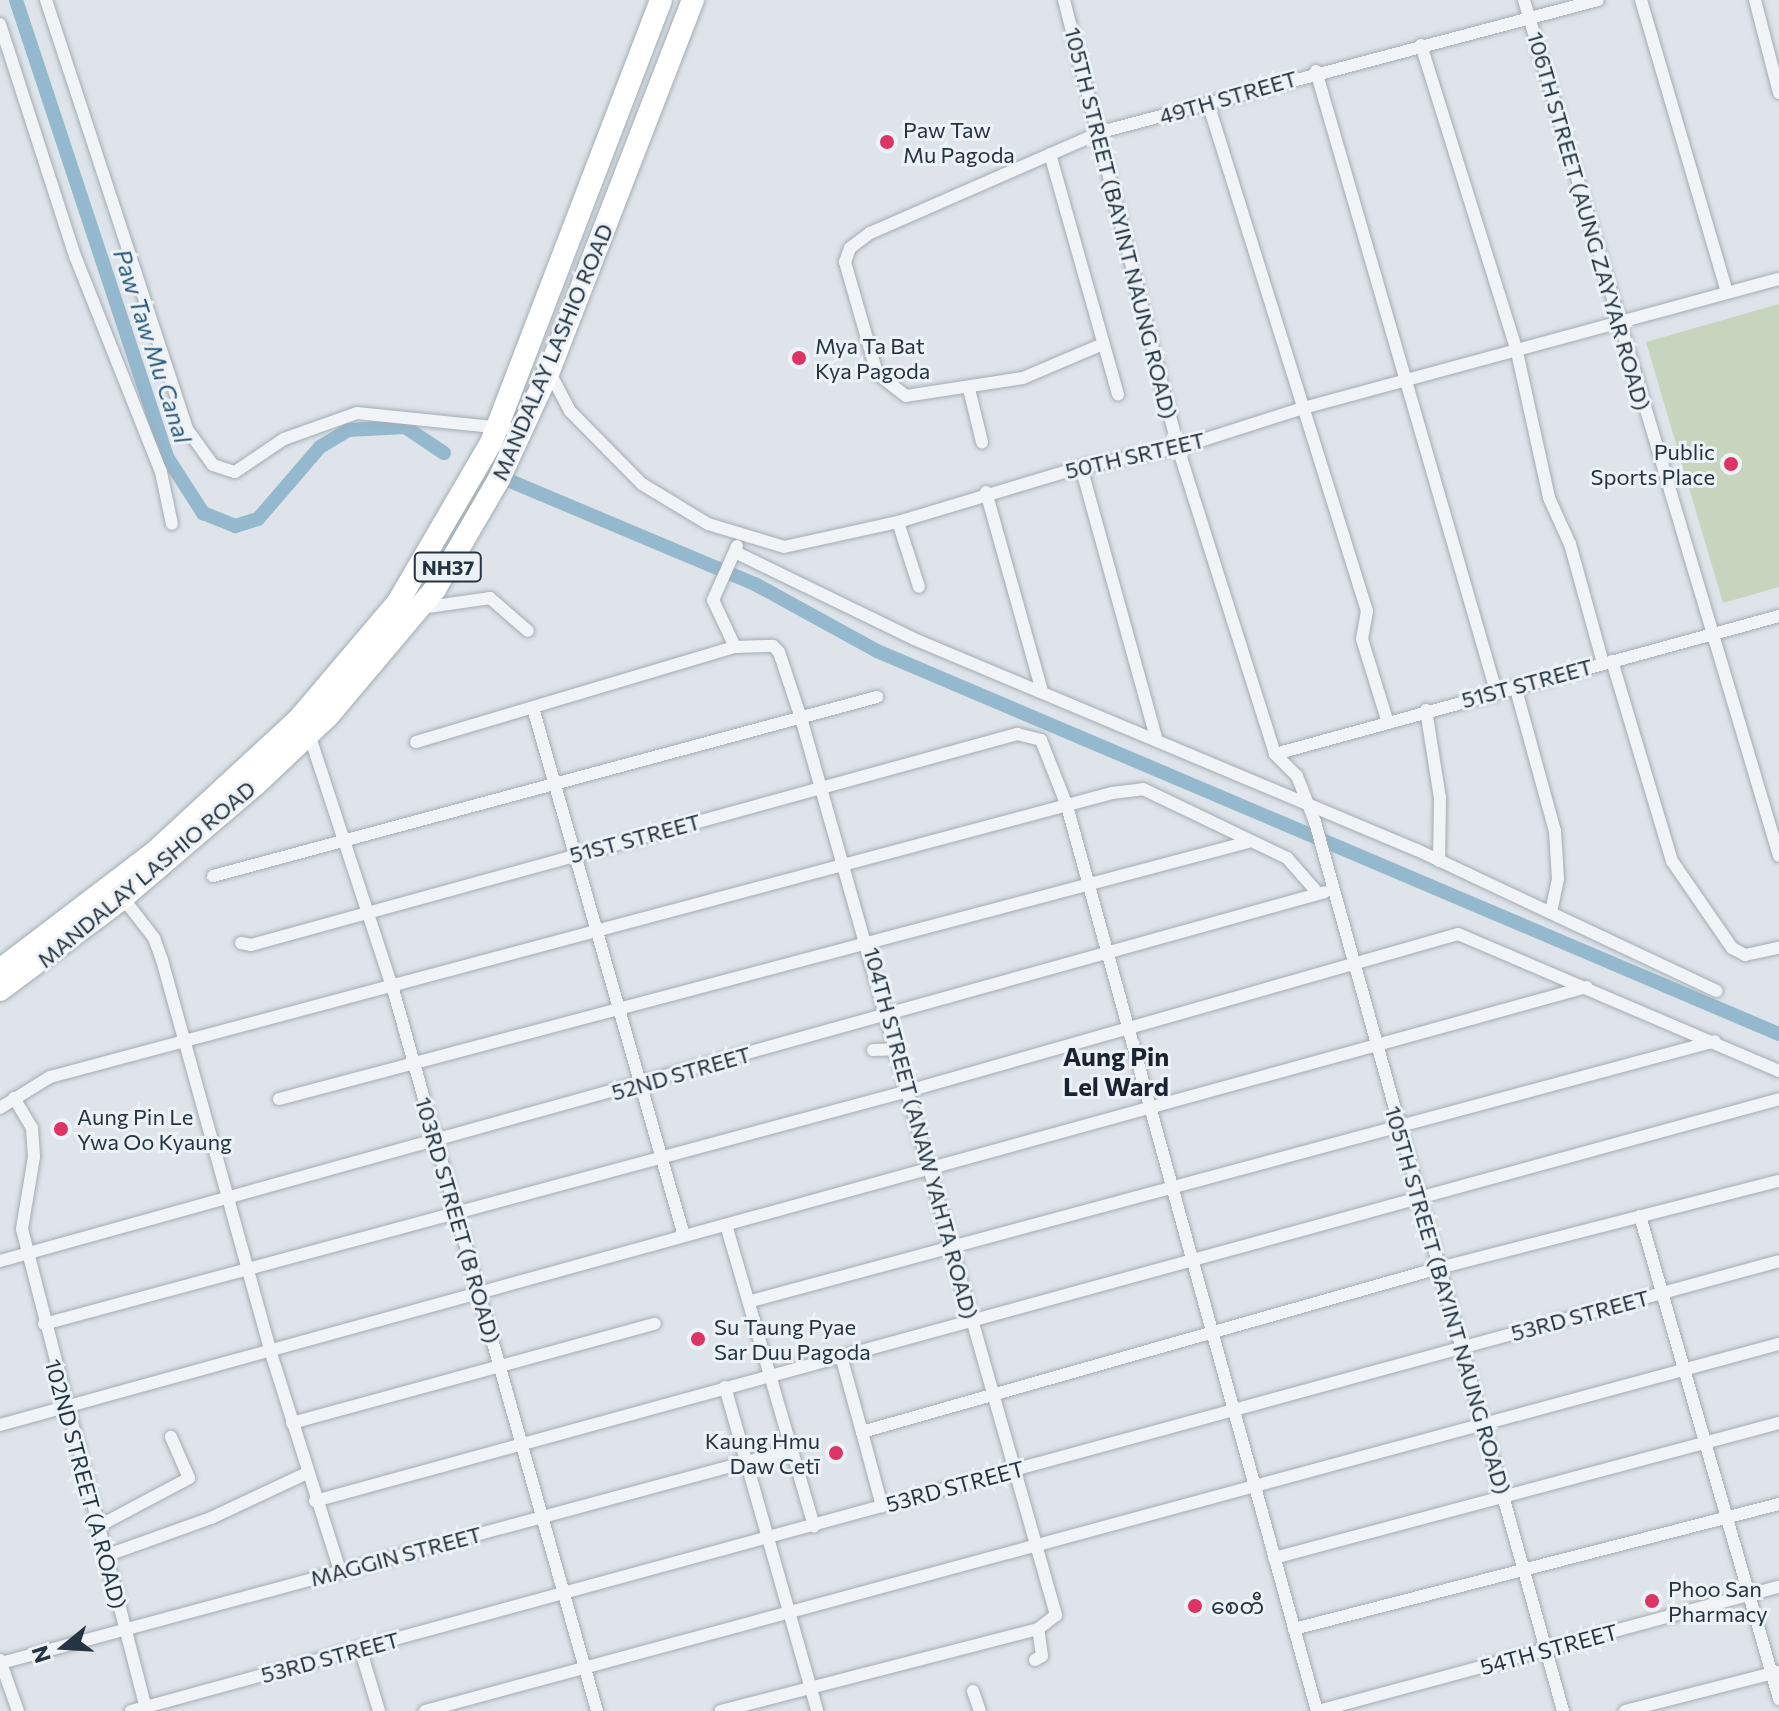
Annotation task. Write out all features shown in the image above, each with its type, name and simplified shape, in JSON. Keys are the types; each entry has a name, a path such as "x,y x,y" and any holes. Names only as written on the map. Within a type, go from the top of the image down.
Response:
{"highway":[{"name":"NH37","path":"0,970 156,851 304,726 398,602 447,528 499,424 661,0"},
{"name":"MANDALAY LASHIO ROAD","path":"0,990 123,898 304,726 420,609 522,430 549,371 693,0"}],"street":[{"path":"46,0 187,429 213,465 235,472 284,439 357,413 499,424 522,430"},
{"name":"105TH STREET (BAYINT NAUNG ROAD)","path":"1064,0 1101,132 1178,448 1275,754 1297,776 1315,822 1327,869 1325,892 1355,966 1462,1348 1487,1422 1504,1498 1563,1711"},
{"name":"106TH STREET (AUNG ZAYYAR ROAD)","path":"1524,0 1709,635 1779,856"},
{"name":"49TH STREET","path":"969,389 906,396 877,373 845,262 850,248 870,233 1101,132 1316,71 1598,0"},
{"path":"1641,0 1727,292"},
{"path":"1755,0 1779,93"},
{"path":"0,24 75,256 161,472 172,524"},
{"path":"1421,45 1517,352 1549,498 1570,544 1664,845 1701,907 1732,948 1745,955 1779,948"},
{"path":"1316,71 1496,691"},
{"path":"1208,103 1300,409 1367,611 1362,639 1387,720"},
{"path":"1050,154 1118,395"},
{"name":"50TH SRTEET","path":"549,371 570,411 642,484 708,524 741,536 804,545 898,522 986,492 1081,467 1178,448 1300,409 1779,279"},
{"path":"982,442 969,389 1053,368 1103,344"},
{"path":"1081,467 1156,737"},
{"path":"986,492 1041,688"},
{"path":"898,522 919,587"},
{"path":"416,742 735,647 714,594 741,536"},
{"path":"735,552 914,639 1041,688 1439,861 1717,991"},
{"path":"420,609 490,598 528,631"},
{"name":"51ST STREET","path":"1275,754 1387,720 1779,616"},
{"name":"104TH STREET (ANAW YAHTA ROAD)","path":"735,647 773,646 779,652 801,718 870,947 1014,1470 1039,1547 1056,1615 1038,1629"},
{"path":"1515,686 1555,831 1558,879 1551,912"},
{"path":"213,876 554,780 877,697"},
{"path":"533,708 684,1236"},
{"path":"1426,710 1440,798 1439,861"},
{"name":"103RD STREET (B ROAD)","path":"304,726 348,840 393,989 597,1711"},
{"name":"51ST STREET","path":"241,943 251,945 574,854 1029,735 1050,753 1067,806"},
{"path":"0,1108 50,1077 393,989 1112,793 1143,789 1297,866 1325,892"},
{"path":"1067,806 1234,1410 1258,1482 1274,1558 1317,1711"},
{"path":"279,1099 870,947 1248,842"},
{"name":"52ND STREET","path":"0,1261 30,1257 1325,892"},
{"path":"123,898 154,938 189,1043 233,1200 270,1350 315,1501 340,1571"},
{"path":"44,1324 908,1091 1355,966 1458,934 1715,1041 1779,1071"},
{"path":"0,1425 1587,987"},
{"path":"751,1301 1715,1041"},
{"path":"873,1050 896,1049"},
{"name":"102ND STREET (A ROAD)","path":"14,1098 32,1128 32,1183 22,1229 44,1324 146,1709"},
{"path":"315,1501 1419,1195 1779,1099"},
{"path":"862,1432 993,1392 1213,1335 1439,1268 1779,1181"},
{"path":"1640,1216 1687,1368 1748,1596 1775,1672 1779,1699"},
{"path":"726,1225 773,1374 791,1450 814,1526"},
{"name":"53RD STREET","path":"131,1711 1779,1261"},
{"path":"292,1423 655,1324"},
{"path":"425,1711 789,1611 1039,1547 1258,1482 1779,1344"},
{"path":"841,1356 882,1506"},
{"path":"725,1387 817,1711"},
{"path":"1274,1558 1779,1423"},
{"path":"97,1527 189,1478 171,1437"},
{"name":"MAGGIN STREET","path":"0,1661 791,1450"},
{"path":"105,1556 211,1518 307,1473"},
{"path":"1294,1629 1779,1504"},
{"name":"54TH STREET","path":"1317,1711 1779,1587"},
{"path":"720,1711 1038,1629 1042,1656 1035,1660"},
{"path":"360,1648 379,1711"},
{"path":"0,1661 18,1711"},
{"path":"1625,1711 1775,1672"},
{"path":"973,1691 980,1711"}],"green space":[{"name":"Public Sports Place","path":"1779,304 1779,587 1723,603 1646,342"}],"waterway":[{"name":"Paw Taw Mu Canal","path":"16,0 167,457 203,513 235,526 258,519 320,447 348,430 405,427 444,453"},
{"path":"510,481 755,584 877,651 1779,1034"}],"place":[{"name":"Paw Taw Mu Pagoda","path":"887,142"},
{"name":"Mya Ta Bat Kya Pagoda","path":"799,358"},
{"name":"Public Sports Place","path":"1731,464"},
{"name":"Aung Pin Le Ywa Oo Kyaung","path":"61,1129"},
{"name":"Su Taung Pyae Sar Duu Pagoda","path":"698,1339"},
{"name":"Kaung Hmu Daw Cetī","path":"836,1453"},
{"name":"Phoo San Pharmacy","path":"1652,1601"},
{"name":"စေတီ","path":"1195,1606"}],"district":[{"name":"Aung Pin Lel Ward","path":"1116,1071"}]}
